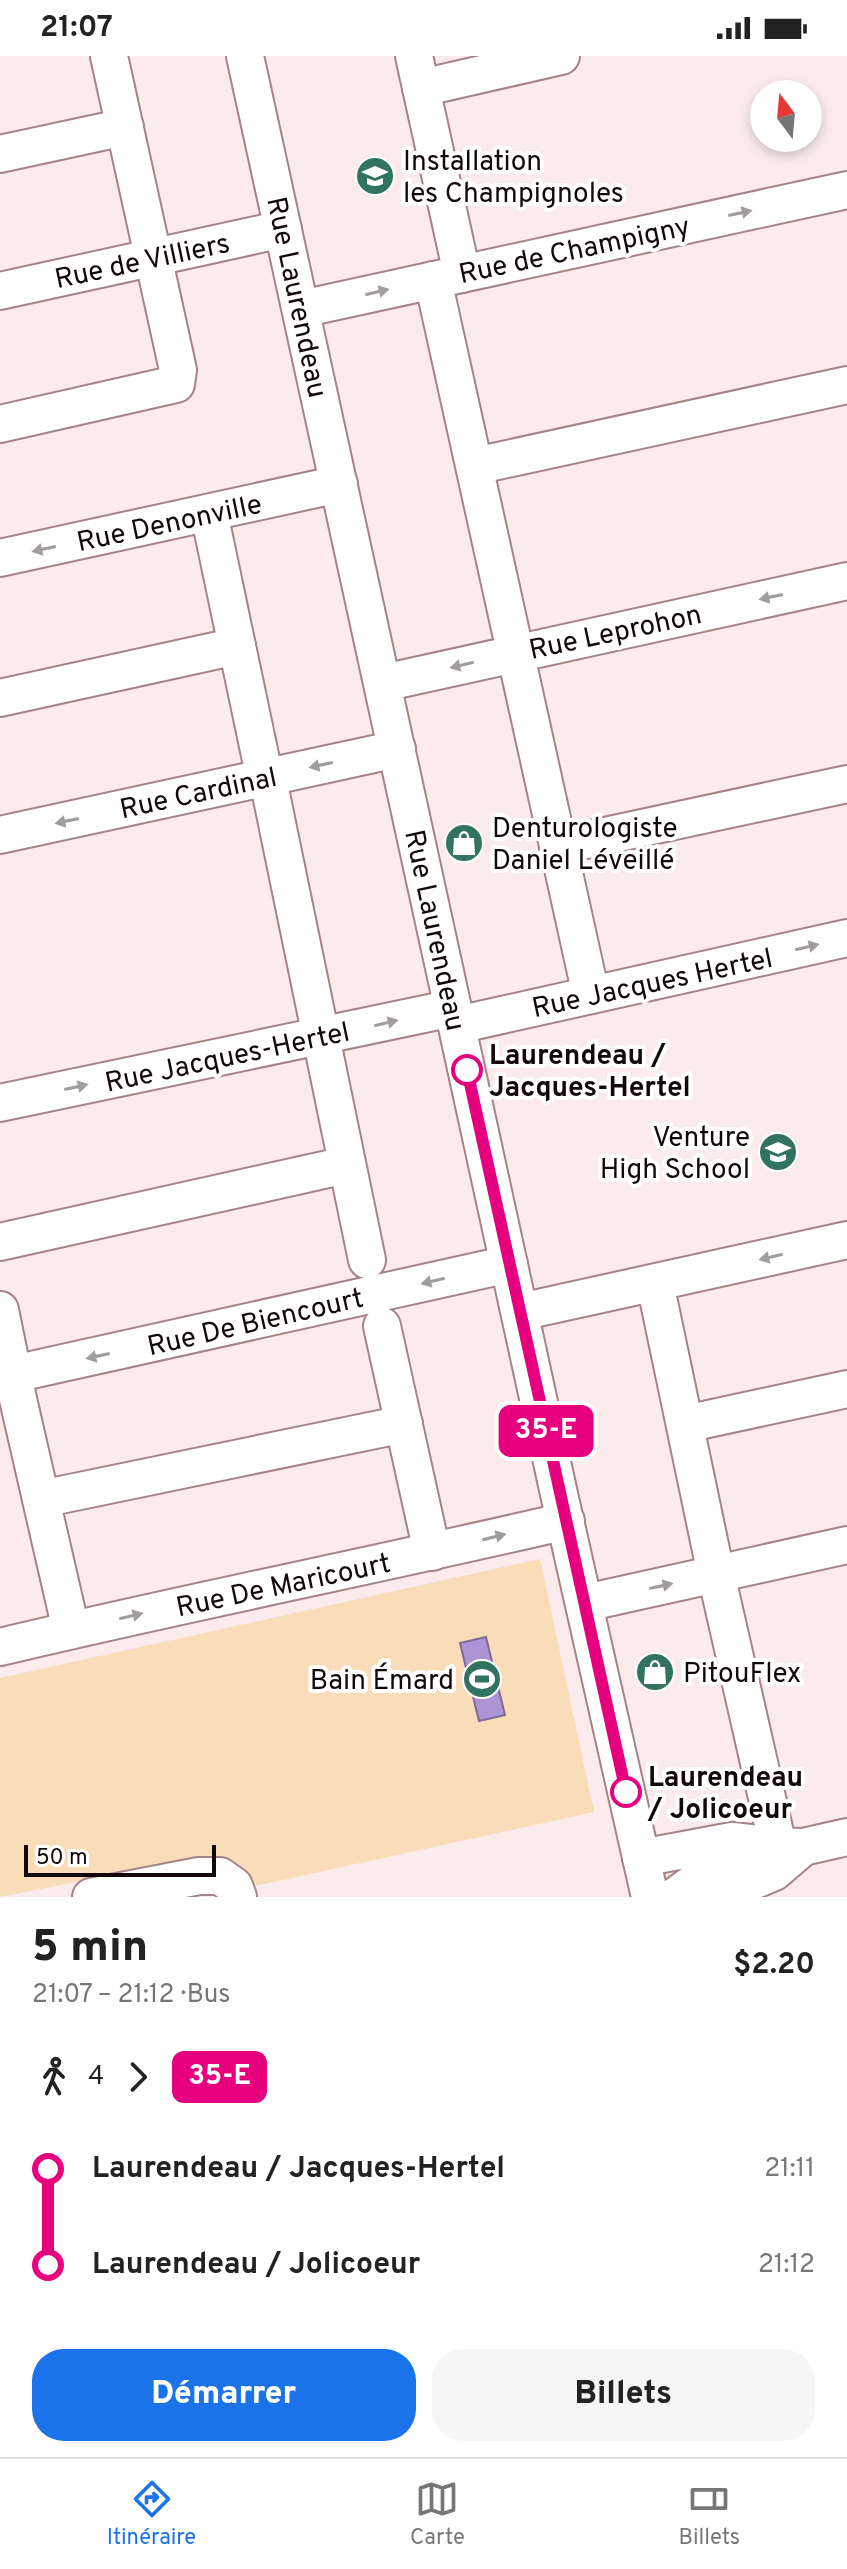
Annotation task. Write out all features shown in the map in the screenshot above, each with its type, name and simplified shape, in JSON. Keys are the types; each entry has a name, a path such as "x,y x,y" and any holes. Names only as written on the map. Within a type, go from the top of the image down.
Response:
{"street":[{"path":"0,424 176,384 178,370 109,56"},
{"name":"Rue Laurendeau","path":"245,56 650,1897"},
{"path":"561,56 417,72 475,466 591,995"},
{"path":"0,154 125,127"},
{"name":"Rue de Champigny","path":"301,309 847,190"},
{"name":"Rue de Villiers","path":"0,291 283,229"},
{"path":"475,466 847,385"},
{"name":"Rue Denonville","path":"0,558 339,484"},
{"path":"209,513 367,1260"},
{"name":"Rue Leprohon","path":"383,683 847,581"},
{"path":"0,698 237,646"},
{"name":"Rue Cardinal","path":"0,835 397,749"},
{"path":"558,846 847,784"},
{"name":"Rue Jacques Hertel","path":"455,1016 591,995 847,938"},
{"name":"Rue Jacques-Hertel","path":"0,1103 219,1056 455,1016"},
{"path":"0,1242 346,1165"},
{"path":"520,1312 847,1240"},
{"name":"Rue De Biencourt","path":"7,1375 509,1264"},
{"path":"655,1283 716,1574 784,1860"},
{"path":"0,1310 7,1375 41,1499 71,1630"},
{"path":"382,1326 432,1552"},
{"path":"685,1424 847,1389"},
{"path":"41,1499 404,1424"},
{"name":"Rue De Maricourt","path":"0,1647 566,1521"},
{"path":"585,1603 847,1545"},
{"path":"674,1897 704,1875 784,1860 847,1837"},
{"path":"641,1858 732,1841 784,1860"},
{"path":"715,1897 774,1872 784,1860"},
{"path":"91,1897 146,1891 199,1876 220,1876 234,1886 238,1897"}],"shaded area":[{"path":"540,1559 594,1812 251,1887 236,1865 211,1855 0,1897 0,1678"},
{"name":"Bain Émard","path":"486,1637 505,1715 479,1721 460,1643"}],"bus line":[{"name":"35-E","path":"467,1070 626,1792"}],"place":[{"name":"Installation les Champignoles","path":"375,176"},
{"name":"Denturologiste Daniel Léveillé","path":"464,843"},
{"name":"Laurendeau / Jacques-Hertel","path":"467,1070"},
{"name":"Venture High School","path":"778,1152"},
{"name":"PitouFlex","path":"655,1672"},
{"name":"Bain Émard","path":"482,1679"},
{"name":"Laurendeau / Jolicoeur","path":"626,1792"}]}
